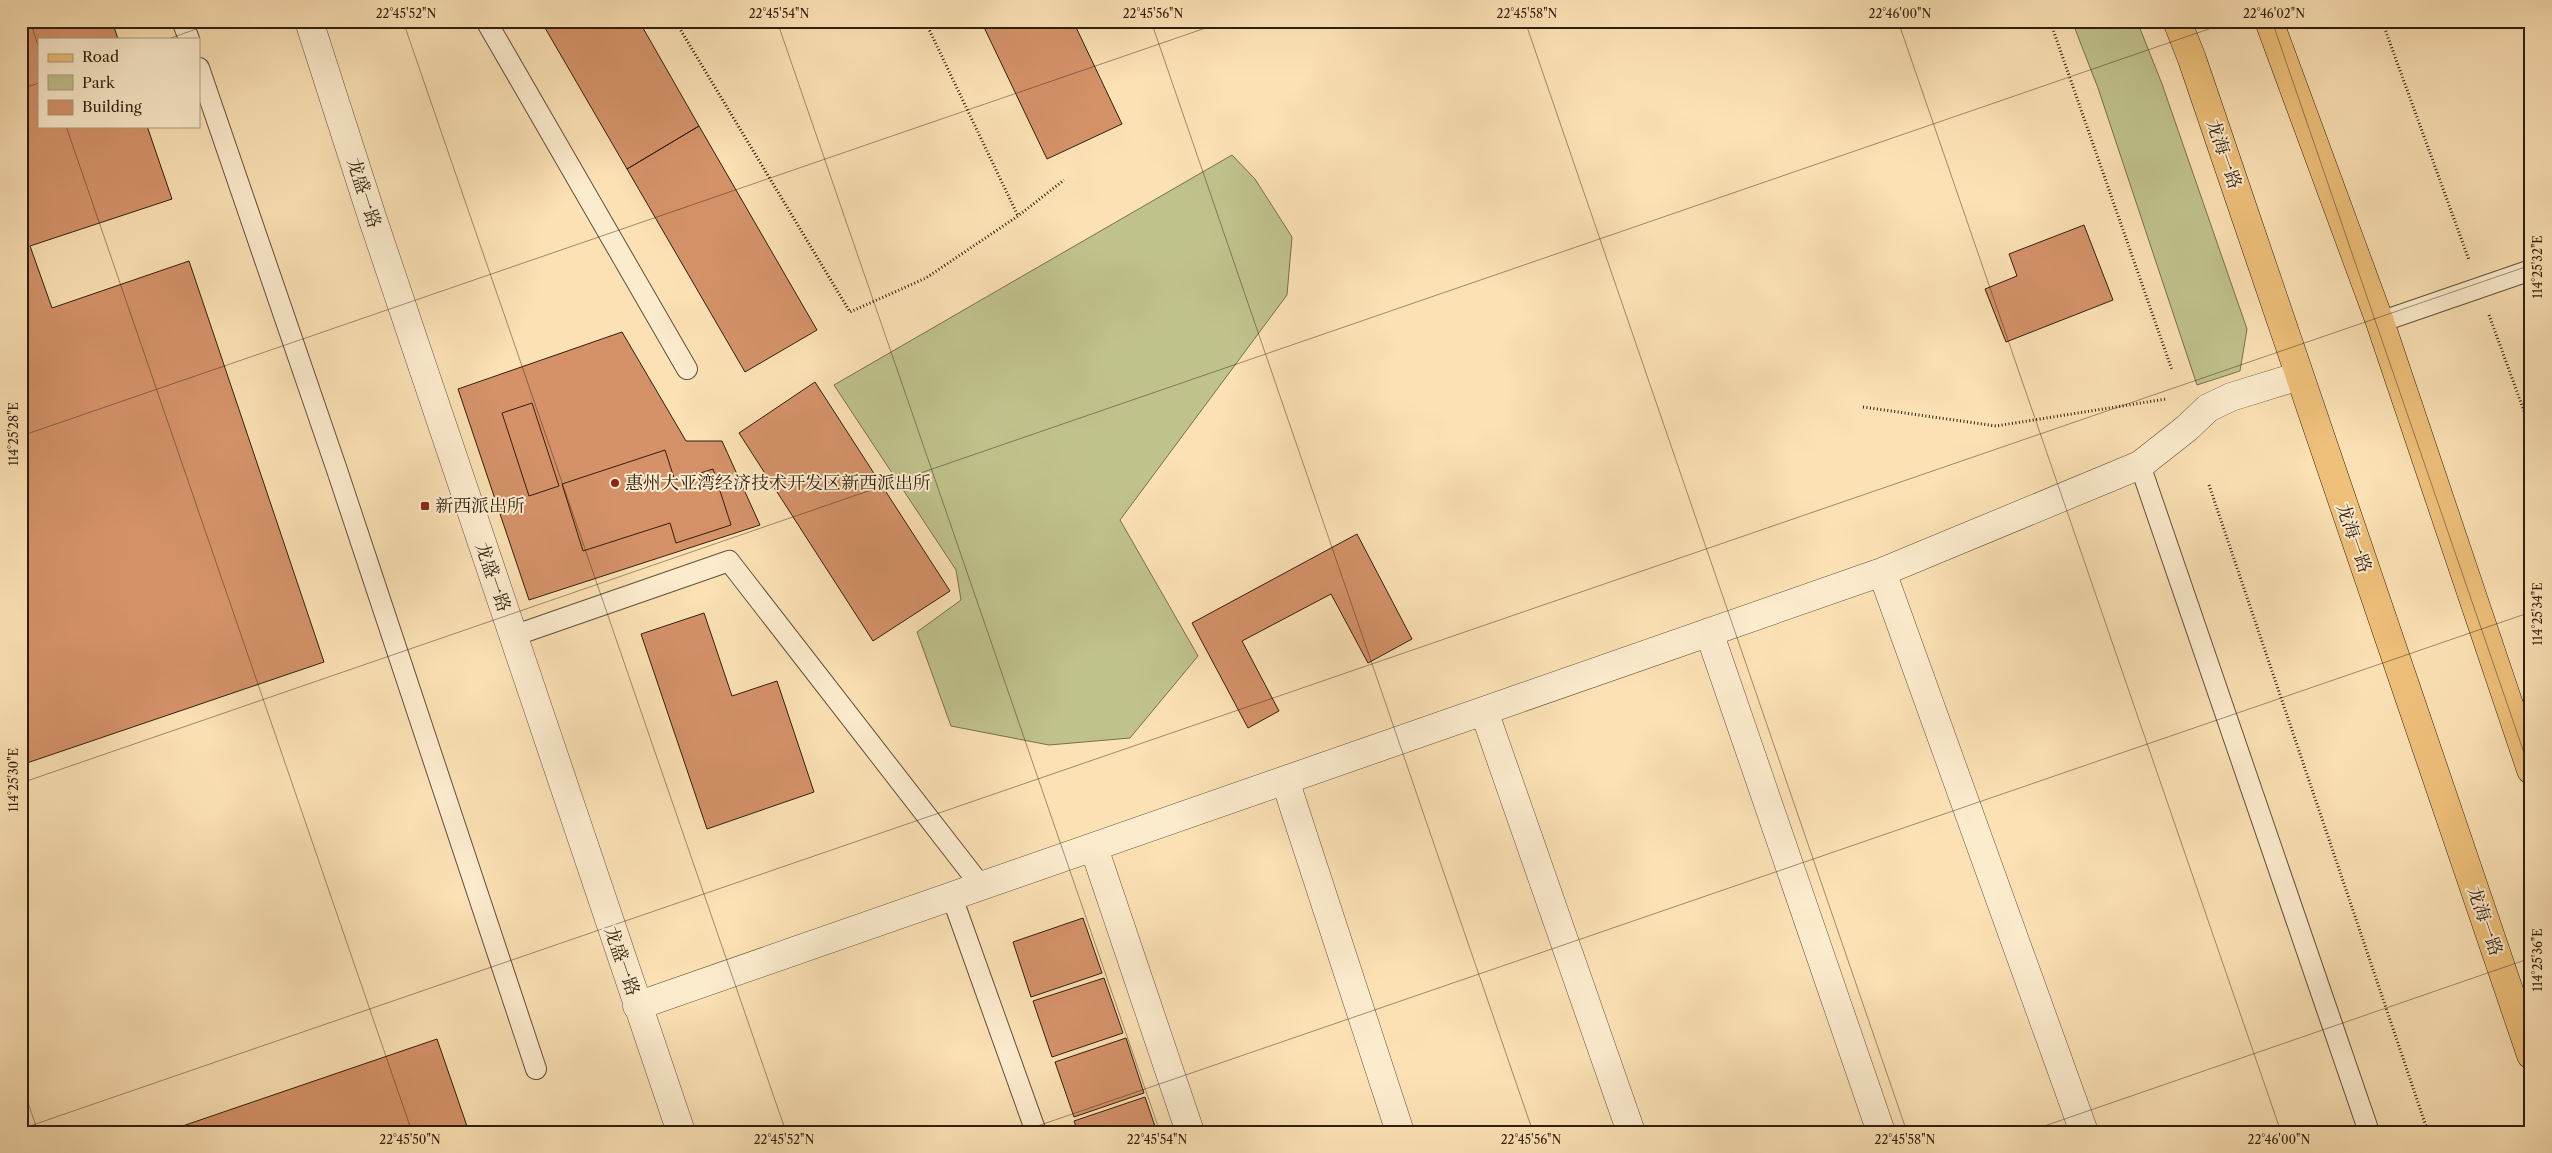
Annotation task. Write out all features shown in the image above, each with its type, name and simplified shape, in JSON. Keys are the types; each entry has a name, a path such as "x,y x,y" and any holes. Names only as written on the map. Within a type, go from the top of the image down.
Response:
{"main road":[{"name":"龙海一路","path":"2177,21 2192,59 2531,1055"},
{"path":"2269,21 2380,322 2531,770"}],"street":[{"name":"龙盛一路","path":"309,21 372,217 512,636 681,1132"},
{"path":"637,1006 1882,572 2140,465 2208,408 2231,397 2299,376"},
{"path":"1882,572 2084,1132"},
{"path":"1709,632 1881,1132"},
{"path":"1484,711 1631,1132"},
{"path":"1285,780 1400,1132"},
{"path":"1094,848 1190,1132"}],"lane":[{"path":"182,21 188,38"},
{"path":"486,21 687,369"},
{"path":"200,71 337,470 536,1069"},
{"path":"2380,322 2531,270"},
{"path":"2140,465 2368,1132"},
{"path":"512,636 729,561 982,886"},
{"path":"952,897 1036,1132"}],"path":[{"path":"678,21 677,24 850,312 926,278 1018,216 1064,180"},
{"path":"925,21 1018,216"},
{"path":"2050,21 2172,370"},
{"path":"2382,21 2531,430"},
{"path":"1863,407 1996,426 2101,408 2181,397 2208,408"},
{"path":"2209,485 2428,1132"}],"green space":[{"path":"2072,21 2137,21 2162,84 2247,329 2240,371 2197,385 2098,88"},
{"path":"1232,155 1255,179 1292,237 1287,295 1120,520 1198,656 1130,738 1049,745 951,726 917,632 961,600 956,570 834,385"}],"building":[{"path":"21,21 112,21 118,38 38,38 38,128 148,128 172,199 30,246 52,308 189,261 324,662 21,765"},
{"path":"541,21 639,21 699,126 627,169"},
{"path":"981,21 1073,21 1122,124 1047,159"},
{"path":"699,126 817,330 745,372 627,169"},
{"path":"2084,225 2113,300 2006,342 1985,289 2017,276 2009,254"},
{"name":"惠州大亚湾经济技术开发区新西派出所","path":"622,332 686,441 722,441 760,525 529,600 458,389"},
{"path":"815,382 950,591 873,641 739,433"},
{"path":"532,403 559,486 529,496 502,413"},
{"path":"665,450 675,481 713,469 731,525 676,543 670,523 583,551 562,484"},
{"path":"1357,534 1412,639 1368,663 1331,594 1242,641 1279,711 1248,728 1192,623"},
{"path":"704,613 732,696 777,681 814,792 707,829 641,634"},
{"path":"1083,918 1102,973 1031,997 1013,942"},
{"path":"1104,978 1123,1033 1052,1057 1033,1001"},
{"path":"1126,1038 1144,1093 1074,1117 1055,1062"},
{"path":"437,1039 469,1132 165,1132"},
{"path":"1145,1097 1157,1132 1078,1132 1074,1121"}],"place":[{"name":"惠州大亚湾经济技术开发区新西派出所","path":"615,483"},
{"name":"新西派出所","path":"425,506"}]}
